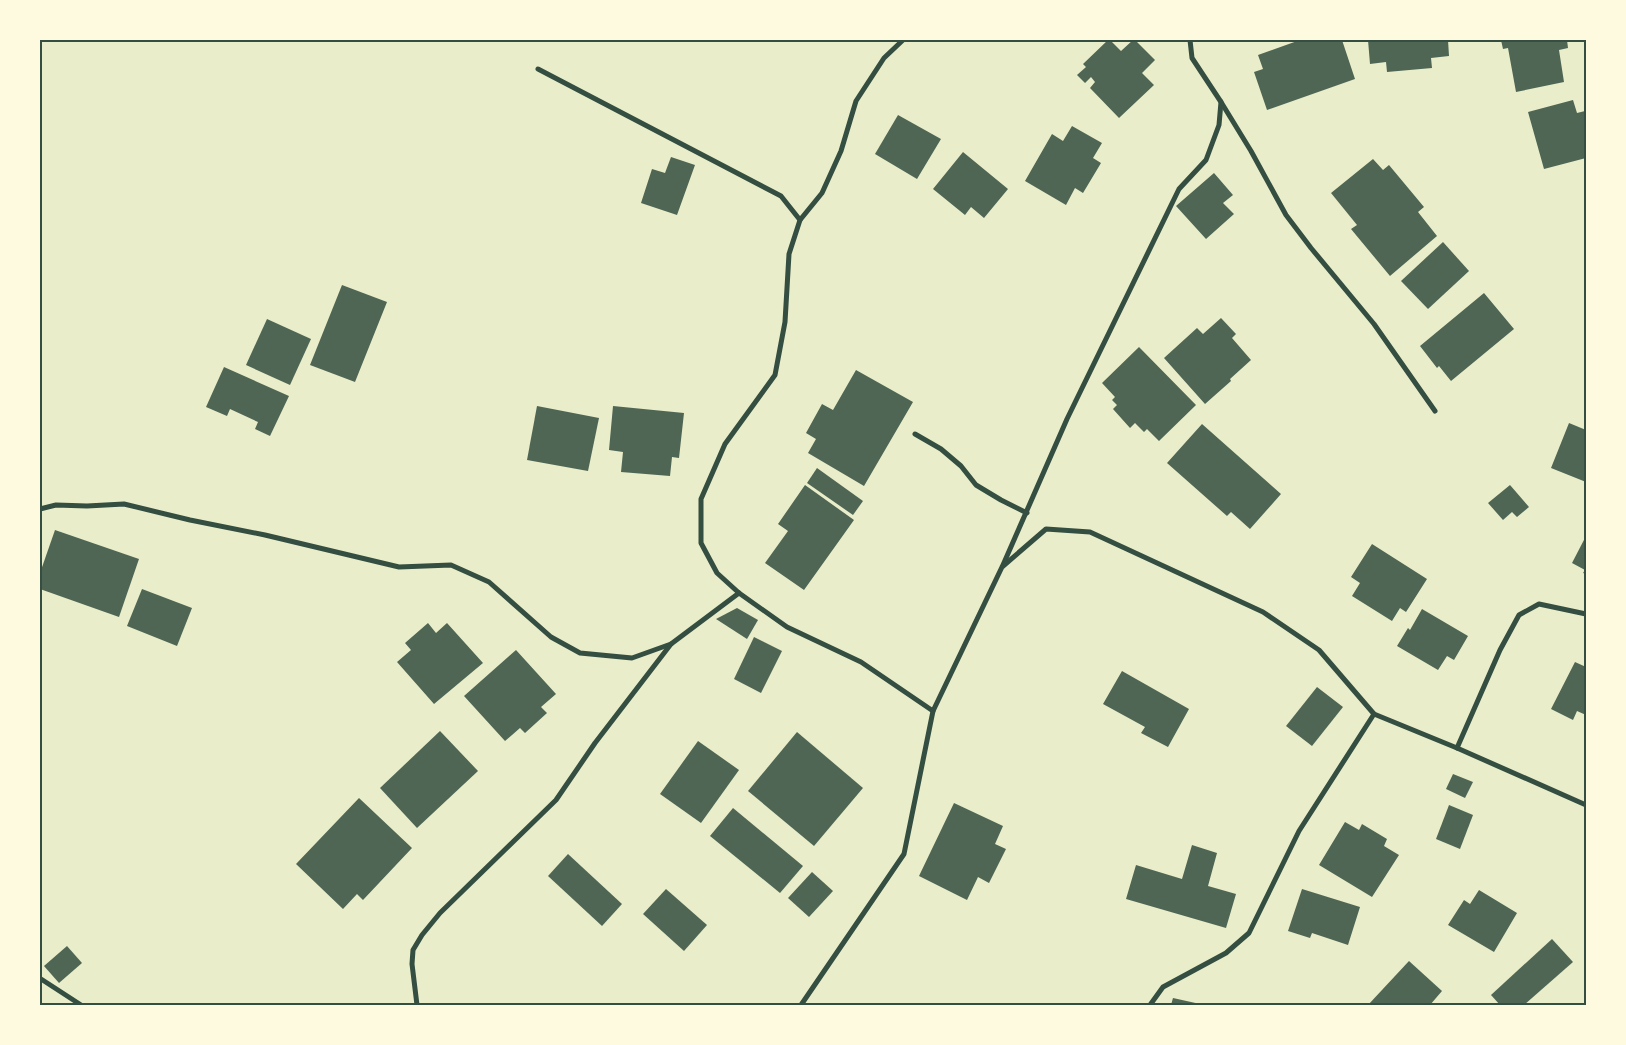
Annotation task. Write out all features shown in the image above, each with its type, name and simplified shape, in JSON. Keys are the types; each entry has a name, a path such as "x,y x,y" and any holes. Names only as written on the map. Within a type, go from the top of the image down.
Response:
{"street":[{"path":"903,40 884,58 856,101 841,151 822,193 800,220 789,254 785,322 775,375 726,444 701,499 701,543 717,573 739,593 787,627 861,662 933,711"},
{"path":"1190,40 1192,58 1252,151 1286,214 1311,248 1374,324 1435,411"},
{"path":"538,69 781,196 800,220"},
{"path":"801,1005 904,854 933,711 1028,512 1067,419 1179,189 1206,160 1220,125 1221,102"},
{"path":"915,434 941,449 961,466 976,485 1001,500 1028,512"},
{"path":"40,509 56,506 124,504 399,567 451,565 489,582 551,637 580,653 632,658 671,644"},
{"path":"1002,567 1046,529 1090,532 1263,612 1320,650 1374,714 1586,805"},
{"path":"417,1005 413,950 422,935 440,913 556,800 595,743 671,644 739,593"},
{"path":"1457,748 1500,650 1519,615 1539,604 1586,614"},
{"path":"1150,1005 1163,987 1226,953 1249,933 1299,831 1374,714"},
{"path":"41,979 81,1005"}],"building":[{"path":"1108,40 1121,51 1135,40 1155,60 1142,73 1154,85 1119,118 1090,88 1095,82 1091,77 1085,83 1077,75 1086,67 1083,64"},
{"path":"1300,40 1342,40 1355,79 1267,110 1254,72 1263,69 1258,55"},
{"path":"1368,40 1448,40 1449,56 1431,58 1432,68 1387,72 1386,62 1370,64"},
{"path":"1501,40 1567,40 1568,48 1559,50 1564,82 1516,92 1508,48 1503,49"},
{"path":"1573,100 1577,113 1585,111 1586,115 1586,158 1544,169 1528,112"},
{"path":"898,115 941,139 917,179 875,154"},
{"path":"1072,126 1102,143 1093,158 1101,163 1083,193 1075,188 1066,205 1025,181 1052,134 1063,141"},
{"path":"963,152 1008,189 984,218 971,207 965,215 933,189"},
{"path":"671,157 695,165 677,215 641,203 652,169 665,173"},
{"path":"1373,159 1383,170 1389,165 1424,207 1418,212 1437,236 1390,276 1351,229 1357,225 1331,193"},
{"path":"1214,173 1233,195 1223,203 1234,214 1206,239 1176,206"},
{"path":"1443,242 1469,271 1428,309 1401,281"},
{"path":"342,285 387,302 355,382 310,365"},
{"path":"1484,293 1514,329 1451,381 1439,366 1437,368 1420,346"},
{"path":"1221,318 1236,334 1232,338 1251,360 1205,404 1164,358 1197,328 1203,334"},
{"path":"267,319 311,339 290,385 246,365"},
{"path":"1139,347 1196,405 1159,441 1147,429 1144,432 1135,423 1130,428 1113,409 1117,405 1112,400 1115,397 1102,383"},
{"path":"224,367 289,396 270,436 255,429 258,422 230,409 227,416 206,407"},
{"path":"856,370 913,402 864,486 808,453 816,439 806,433 822,404 833,410"},
{"path":"537,406 599,418 588,471 527,460"},
{"path":"613,406 684,413 679,458 672,457 670,476 621,472 623,452 609,450"},
{"path":"1569,423 1586,430 1586,482 1551,468"},
{"path":"1202,424 1281,494 1250,529 1231,512 1227,516 1167,463"},
{"path":"817,468 863,501 853,515 807,483"},
{"path":"805,485 854,520 804,590 765,563 788,531 778,524"},
{"path":"1510,485 1529,507 1517,517 1512,512 1503,520 1488,503"},
{"path":"55,530 139,559 119,617 40,589 40,573"},
{"path":"1586,536 1586,574 1583,573 1585,570 1572,563"},
{"path":"1372,544 1427,579 1406,612 1400,608 1392,621 1352,596 1360,583 1351,577"},
{"path":"142,589 192,608 177,646 127,626"},
{"path":"737,608 758,620 747,639 716,619"},
{"path":"1422,609 1468,636 1454,660 1447,656 1438,670 1397,646 1408,628 1410,630"},
{"path":"428,623 436,633 447,623 483,663 434,704 397,662 411,650 405,643"},
{"path":"754,637 782,651 761,693 734,679"},
{"path":"516,650 556,694 541,707 547,713 525,733 520,728 505,741 464,696"},
{"path":"1575,662 1586,667 1586,715 1577,711 1573,720 1551,709"},
{"path":"1122,671 1189,709 1168,747 1141,733 1145,727 1103,704"},
{"path":"1317,687 1343,707 1312,746 1286,726"},
{"path":"440,731 478,771 417,828 380,788"},
{"path":"797,732 863,788 814,846 748,791"},
{"path":"698,741 739,770 701,823 660,794"},
{"path":"1453,774 1473,782 1465,798 1446,789"},
{"path":"359,798 412,848 363,900 357,894 343,909 296,864"},
{"path":"954,803 1003,826 995,844 1006,849 989,883 978,877 967,900 919,876"},
{"path":"1449,805 1473,815 1460,849 1436,839"},
{"path":"733,808 803,866 780,893 710,836"},
{"path":"1345,822 1359,830 1362,824 1387,839 1384,846 1399,855 1372,897 1319,865"},
{"path":"1192,845 1217,853 1208,886 1236,894 1226,928 1126,899 1136,865 1182,879"},
{"path":"568,854 622,904 602,926 548,876"},
{"path":"812,872 833,891 809,917 788,898"},
{"path":"666,889 707,925 684,951 643,914"},
{"path":"1302,889 1360,907 1348,945 1312,933 1310,938 1288,931"},
{"path":"1479,890 1517,913 1494,952 1448,925 1464,900 1470,904"},
{"path":"1552,939 1573,962 1524,1005 1500,1005 1491,995"},
{"path":"67,946 82,963 59,983 44,966"},
{"path":"1409,961 1442,991 1430,1005 1368,1005"},
{"path":"1173,998 1200,1004 1200,1005 1171,1005"}]}
